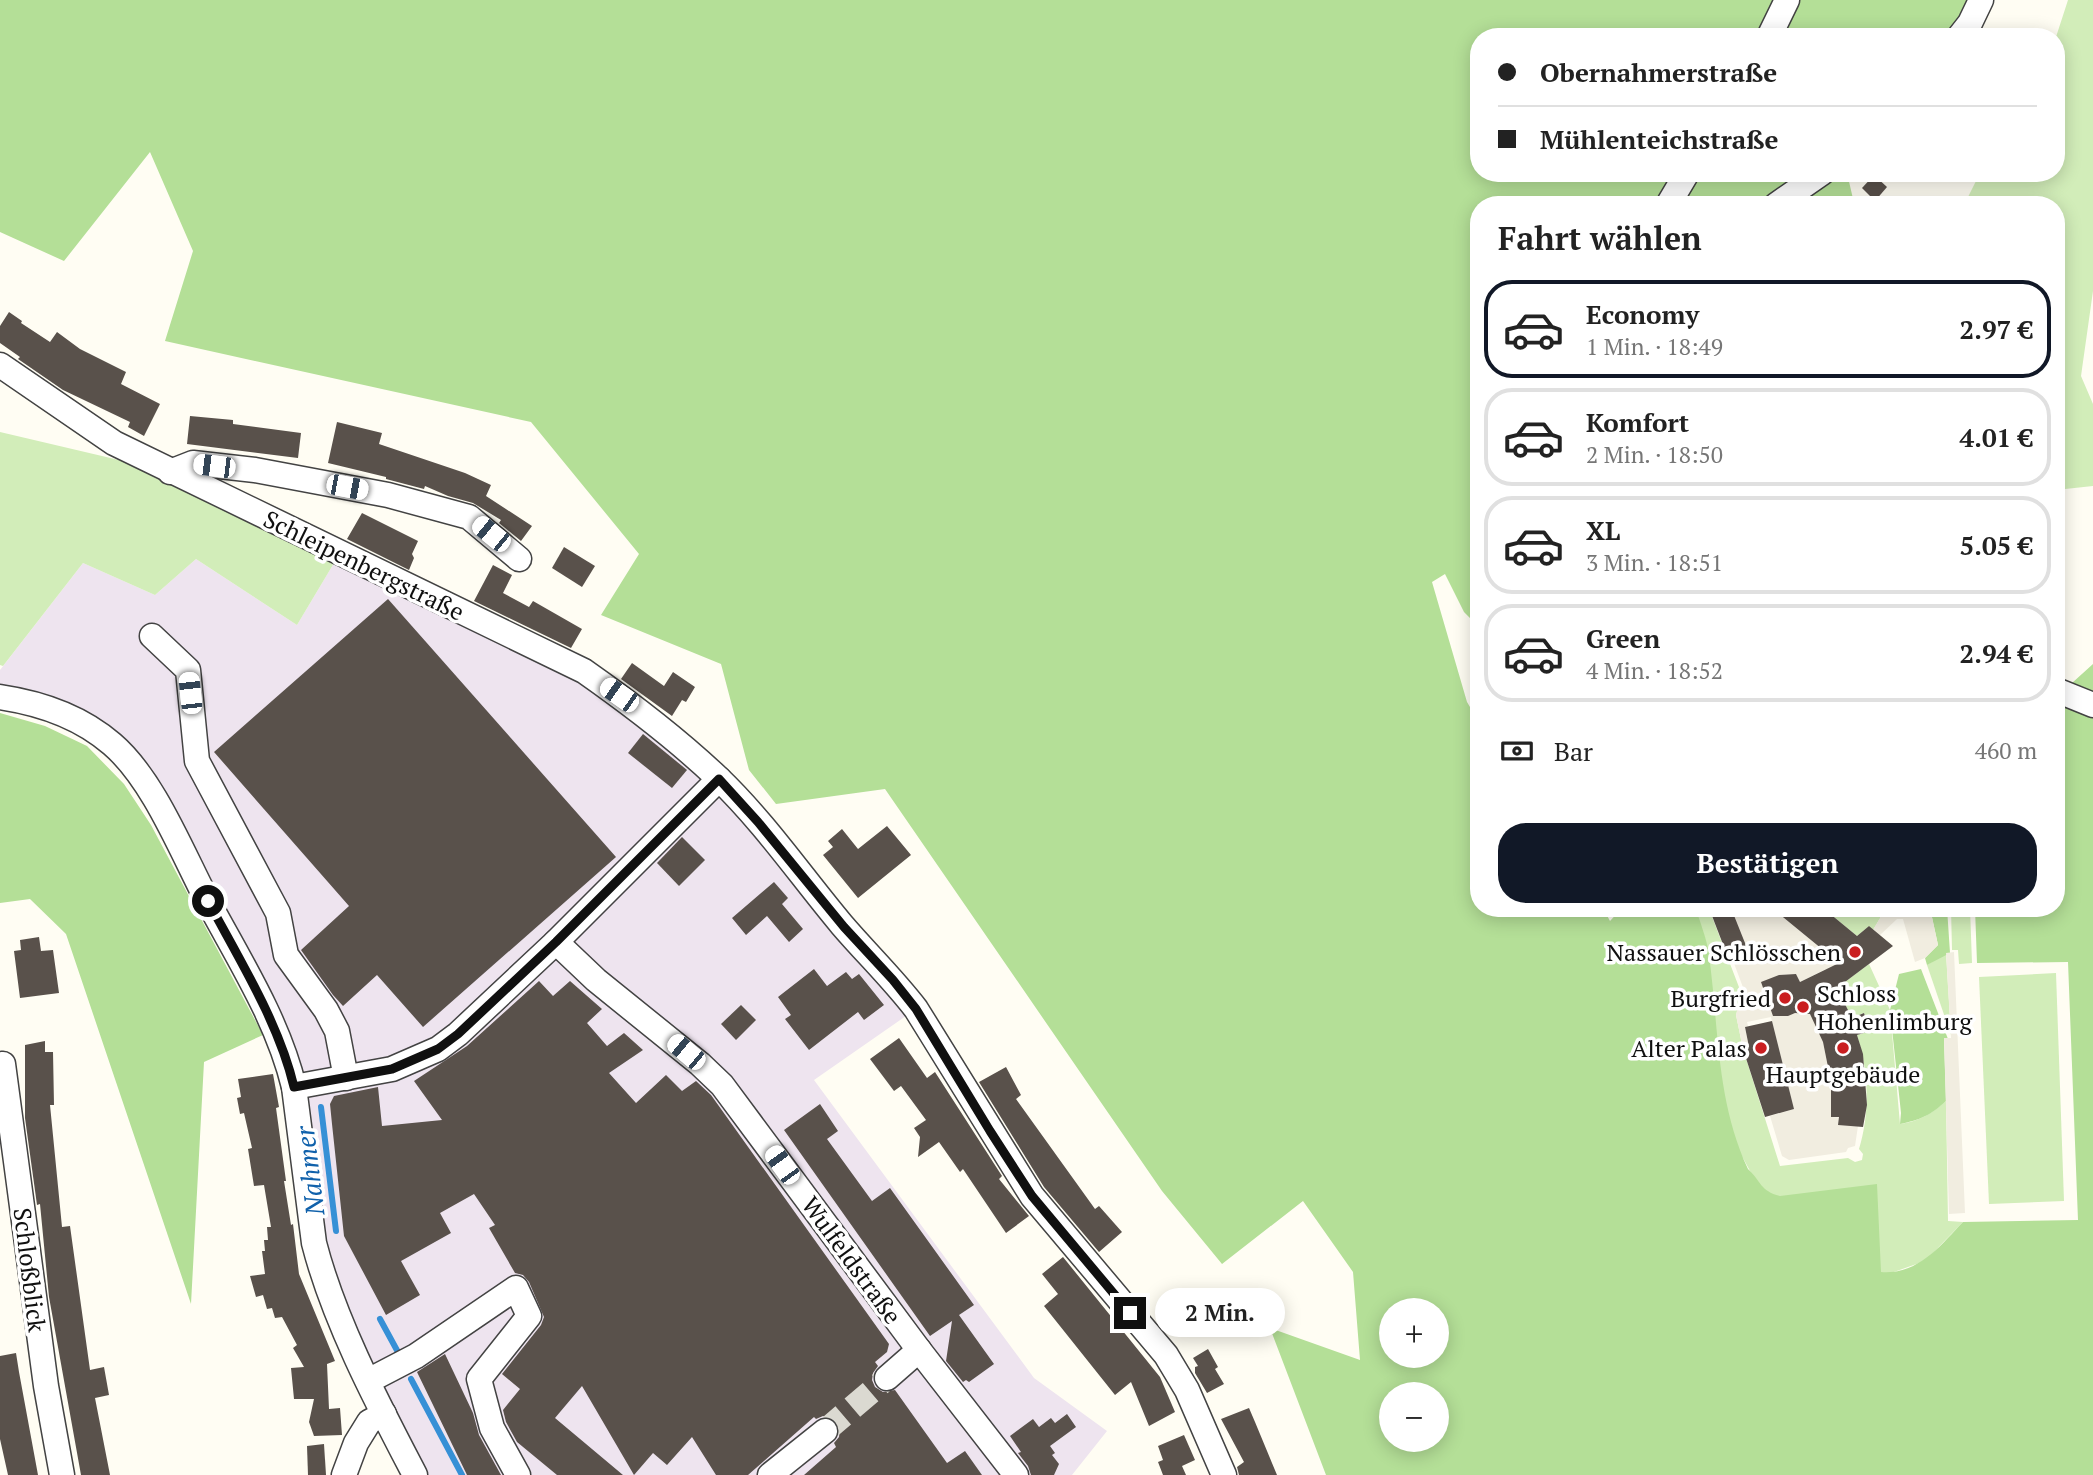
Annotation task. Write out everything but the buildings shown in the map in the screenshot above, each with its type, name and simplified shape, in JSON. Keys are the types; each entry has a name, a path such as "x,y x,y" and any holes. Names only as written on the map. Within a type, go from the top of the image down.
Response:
{"street":[{"path":"1773,28 1787,0"},
{"path":"1966,28 1980,0"},
{"path":"1789,196 1809,182"},
{"name":"Schleipenbergstraße","path":"0,365 114,443 584,671 629,703 719,779 916,1009 1032,1196 1166,1355 1187,1391 1224,1475"},
{"path":"170,472 193,463 255,470 388,495 469,517 519,559"},
{"path":"152,636 188,670 197,761 278,913 286,955 326,1010 337,1031 346,1078"},
{"path":"2065,694 2093,705"},
{"path":"0,697 46,707 69,717 111,743 130,761 160,810 256,993 288,1061 319,1265 368,1381 415,1475"},
{"path":"294,1087 392,1069 438,1049 458,1034 556,942 719,779"},
{"name":"Wulfeldstraße","path":"556,942 596,980 692,1056 722,1086 1016,1475"},
{"name":"Schloßblick","path":"3,1064 46,1386 62,1475"},
{"path":"368,1381 416,1356 516,1288 529,1316 479,1378 492,1428 518,1475"},
{"path":"887,1378 919,1350"},
{"path":"344,1475 356,1443 369,1422 384,1414"},
{"path":"770,1475 825,1431"}],"shaded area":[{"path":"340,553 474,617 680,744 916,1009 814,1080 1034,1378 1107,1431 1072,1475 415,1475 326,1284 288,1061 111,743 0,697 0,670 83,563 155,595 196,559 297,625"},
{"path":"1717,917 1783,917 1852,974 1826,969 1800,982 1796,974 1779,975 1768,1001 1772,1011 1781,1016 1810,1013 1823,1042 1831,1082 1831,1117 1849,1118 1858,1126 1855,1146 1848,1148 1846,1152 1789,1160 1782,1156 1770,1116 1794,1109 1771,1017 1747,1022 1748,1026 1745,1027 1749,1047 1743,1049 1736,1015 1741,992 1744,990"},
{"path":"1881,917 1932,917 1938,945 1925,958 1915,962 1903,919 1897,919 1880,935 1873,930"},
{"path":"1954,952 1965,1213 1949,1214 1944,1038 1951,1038 1946,953"}],"green space":[{"path":"0,0 1981,0 1964,28 1470,28 1470,182 1849,182 1852,196 1470,196 1470,618 1464,612 1445,574 1432,582 1470,707 1470,917 1608,917 1610,921 1614,917 1699,917 1709,955 1724,1090 1730,1117 1748,1169 1765,1188 1780,1196 1877,1184 1881,1272 1894,1272 1917,1264 1937,1249 1963,1222 2078,1220 2068,962 1977,963 1975,917 2065,917 2065,682 2072,683 2093,664 2093,1475 1326,1475 1270,1328 1360,1360 1353,1272 1303,1201 1222,1264 1162,1191 885,789 776,804 749,770 721,664 601,615 639,554 531,422 165,341 193,251 150,152 64,261 0,232"},
{"path":"2068,0 2093,0 2093,291 2081,376 2093,404 2093,486 2065,489 2065,196 1968,196 1976,182 2065,182 2065,28 2059,28"},
{"path":"0,432 170,472 340,553 297,625 196,559 155,595 83,563 3,666 0,665"},
{"path":"0,713 45,726 87,746 124,784 151,825 263,1035 204,1062 191,1304 66,934 30,899 0,903"},
{"path":"1698,917 1712,917 1742,995 1736,1015 1743,1049 1780,1166 1848,1158 1855,1162 1862,1160 1863,1154 1859,1149 1867,1092 1857,1035 1870,1030 1864,1013 1852,1018 1837,988 1869,964 1890,1010 1900,1124 1925,1116 1946,1101 1948,1221 1963,1222 1925,1261 1891,1273 1870,1290 1756,1182 1737,1147 1722,1084"},
{"path":"1834,917 1881,917 1873,930 1869,926 1857,936"},
{"path":"1932,917 1948,917 1950,953 1927,965 1925,958 1938,945"},
{"path":"1951,917 1970,917 1972,963 1959,964 1958,950 1952,950"},
{"path":"1946,953 1951,1035 1927,965"},
{"path":"1921,969 1948,1039 1944,1039 1946,1101 1925,1116 1900,1124 1890,1010 1899,974"},
{"path":"2056,973 2064,1201 1989,1204 1979,977"}],"waterway":[{"name":"Nahmer","path":"321,1107 336,1231"},
{"name":"Nahmer","path":"380,1319 399,1354"},
{"name":"Nahmer","path":"411,1379 462,1475"}],"tunnel":[{"path":"825,1431 887,1378"}],"place":[{"name":"Nassauer Schlösschen","path":"1855,952"},
{"name":"Burgfried","path":"1785,998"},
{"name":"Schloss Hohenlimburg","path":"1803,1007"},
{"name":"Alter Palas","path":"1761,1048"},
{"name":"Hauptgebäude","path":"1843,1048"}],"route":[{"path":"208,901 288,1061 294,1087 392,1069 438,1049 458,1034 556,942 719,779 916,1009 942,1055 1032,1196 1130,1313"}]}
